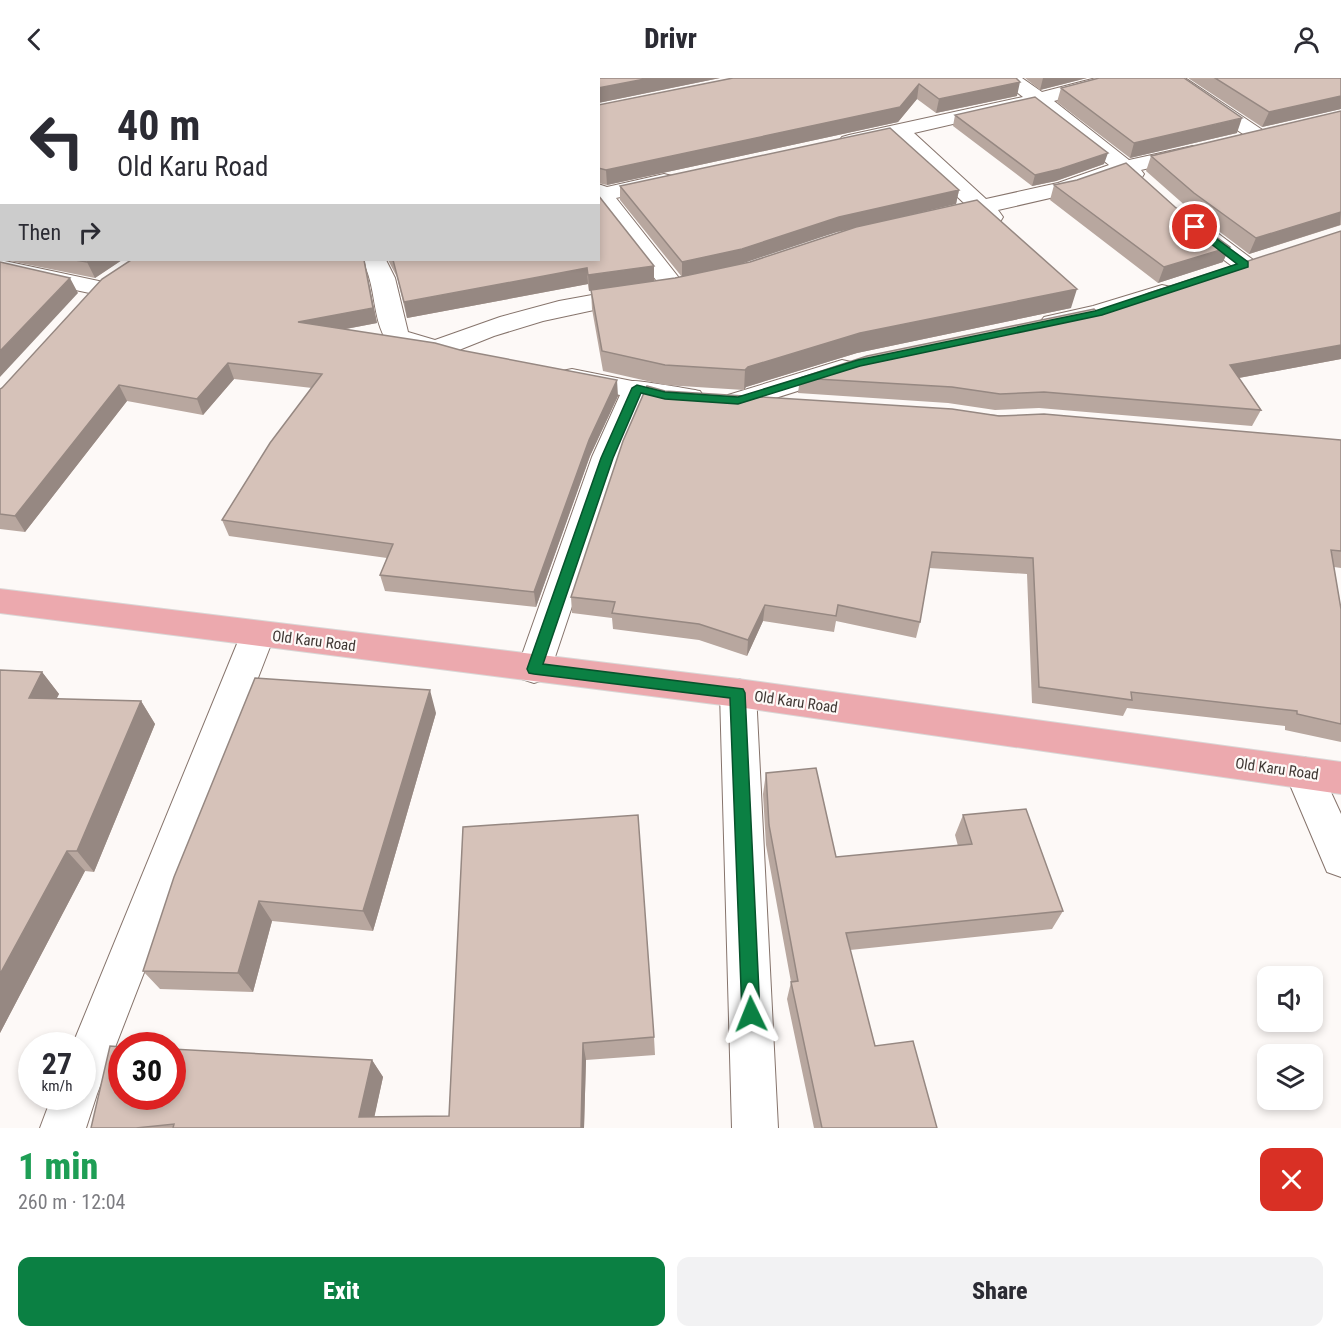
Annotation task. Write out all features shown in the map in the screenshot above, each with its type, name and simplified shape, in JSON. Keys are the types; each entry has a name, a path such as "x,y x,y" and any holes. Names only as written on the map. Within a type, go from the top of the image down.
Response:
{"main road":[{"name":"Old Karu Road","path":"0,601 738,693 1341,778"}],"street":[{"path":"1009,78 1037,97 1152,191"},
{"path":"830,145 998,109 1037,97 1119,78"},
{"path":"1172,78 1260,137"},
{"path":"898,130 1005,229"},
{"path":"1238,142 1284,131"},
{"path":"924,220 1064,188 1125,167 1215,147"},
{"path":"600,194 684,177"},
{"path":"436,349 492,326 587,300 685,286 600,194"},
{"path":"1179,215 1255,261 1215,274"},
{"path":"375,261 381,270 392,329 397,337 482,360"},
{"path":"0,267 107,282 77,311"},
{"path":"1029,328 1089,306 1187,284"},
{"path":"738,401 870,361"},
{"path":"549,374 637,388 665,396 808,405"},
{"path":"534,669 607,458 637,388"},
{"path":"96,1042 258,634"},
{"path":"738,693 755,1128"},
{"path":"1304,773 1341,859"},
{"path":"63,1128 70,1110"}],"building":[{"path":"600,78 650,78 600,88"},
{"path":"733,78 1016,78 1020,82 939,99 919,84 900,107 606,170 600,168 600,105"},
{"path":"1099,78 1184,78 1242,118 1134,143 1061,88"},
{"path":"1215,78 1341,78 1341,96 1269,112"},
{"path":"1035,97 1108,153 1035,175 955,115"},
{"path":"1341,111 1341,212 1256,238 1194,193 1151,156"},
{"path":"890,128 959,190 839,217 742,249 682,262 620,186"},
{"path":"1126,163 1175,207 1230,247 1164,267 1054,185 1077,180"},
{"path":"600,198 654,266 588,275 587,268 404,302 393,261 600,261"},
{"path":"977,200 1077,289 860,333 748,367 745,370 665,365 602,351 591,290 675,278 750,262 856,227"},
{"path":"1341,231 1341,345 1230,365 1261,410 1044,392 1000,394 952,387 800,378 867,356 1094,309 1100,314 1149,293"},
{"path":"129,261 364,261 373,308 298,322 435,343 460,350 617,380 589,440 534,592 380,575 393,544 222,520 270,443 322,374 228,363 197,399 119,385 15,516 0,514 0,389 102,279"},
{"path":"0,262 70,278 0,351"},
{"path":"647,386 665,391 952,409 999,416 1044,414 1341,440 1341,551 1331,550 1341,609 1341,724 1297,714 1297,711 1131,692 1132,700 1039,687 1033,558 932,552 920,622 838,605 836,616 765,605 748,640 699,624 612,613 615,602 571,597 623,441"},
{"path":"0,670 42,672 29,698 141,701 77,851 67,851 0,974"},
{"path":"255,678 430,690 363,911 259,901 238,973 143,971 174,877"},
{"path":"816,768 836,857 972,844 963,815 1026,809 1063,911 846,933 875,1046 913,1041 937,1128 822,1128 791,982 798,981 769,825 766,773"},
{"path":"638,815 654,1037 583,1043 581,1128 173,1128 174,1124 136,1128 91,1128 108,1055 108,1110 186,1110 186,1050 372,1060 359,1117 449,1116 463,827"}],"route":[{"path":"751,1014 738,693 534,669 607,458 637,388 665,396 738,401 858,363 1098,313 1244,264 1195,227"}]}
